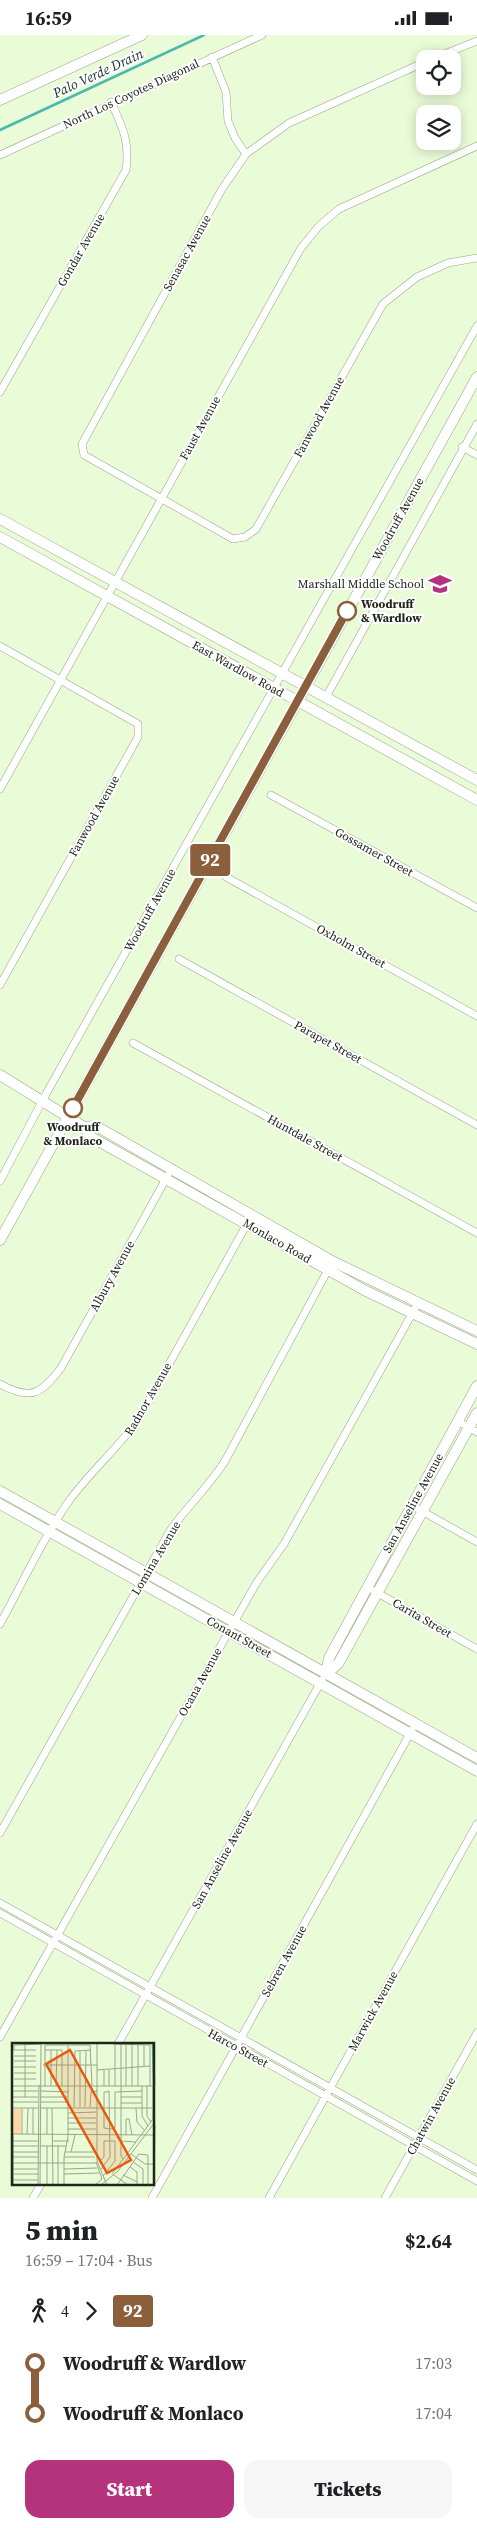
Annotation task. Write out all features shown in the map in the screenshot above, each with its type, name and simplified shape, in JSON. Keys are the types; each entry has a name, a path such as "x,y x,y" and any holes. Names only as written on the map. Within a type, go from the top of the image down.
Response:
{"street":[{"path":"0,100 142,35"},
{"name":"North Los Coyotes Diagonal","path":"0,155 112,102 262,35"},
{"path":"454,50 477,41"},
{"path":"212,57 226,92 228,121 234,137 246,155"},
{"name":"Senasac Avenue","path":"162,498 84,455 82,444 222,189 246,155 289,123 416,66"},
{"name":"Gondar Avenue","path":"0,392 126,171 129,151 122,126 112,102"},
{"name":"Faust Avenue","path":"0,789 108,598 301,248 319,226 340,209 477,146"},
{"name":"Fanwood Avenue","path":"162,498 233,539 245,537 256,529 383,304 417,277 448,263 477,258"},
{"name":"Woodruff Avenue","path":"0,1181 42,1101 477,326"},
{"name":"Woodruff Avenue","path":"0,1240 477,377"},
{"name":"Woodruff Avenue","path":"326,697 462,447 477,424"},
{"path":"462,447 477,455"},
{"name":"East Wardlow Road","path":"0,519 477,780"},
{"name":"East Wardlow Road","path":"0,537 477,800"},
{"path":"0,646 61,679"},
{"name":"Fanwood Avenue","path":"0,985 138,737 138,724 61,679"},
{"name":"Gossamer Street","path":"271,795 477,908"},
{"name":"Oxholm Street","path":"226,877 477,1016"},
{"name":"Parapet Street","path":"179,959 477,1125"},
{"name":"Huntdale Street","path":"132,1043 477,1233"},
{"name":"Monlaco Road","path":"0,1075 84,1127 91,1137 246,1224 330,1266 413,1313 477,1344"},
{"name":"Monlaco Road","path":"84,1127 96,1126 252,1215 330,1266 418,1303 477,1331"},
{"name":"Albury Avenue","path":"0,1384 19,1393 32,1394 45,1389 61,1368 171,1169"},
{"name":"Radnor Avenue","path":"0,1624 51,1532 83,1483 122,1443 138,1420 252,1215"},
{"name":"Lomina Avenue","path":"0,1833 171,1529 185,1510 212,1482 225,1461 330,1266"},
{"name":"Ocana Avenue","path":"0,2037 228,1631 257,1582 284,1544 418,1303"},
{"name":"San Anseline Avenue","path":"326,1674 328,1658 477,1387"},
{"name":"San Anseline Avenue","path":"119,2043 326,1674 338,1663 423,1512 473,1430 477,1413"},
{"path":"459,1422 473,1430"},
{"name":"Conant Street","path":"0,1491 57,1523 228,1631 477,1771"},
{"name":"Conant Street","path":"0,1504 51,1532 234,1622 477,1758"},
{"path":"411,1505 477,1542"},
{"name":"Carita Street","path":"368,1587 477,1649"},
{"name":"Sebren Avenue","path":"152,2198 416,1723"},
{"name":"Marwick Avenue","path":"269,2198 477,1824"},
{"name":"Harco Street","path":"0,1903 477,2171"},
{"name":"Harco Street","path":"0,1913 477,2181"},
{"name":"Chatwin Avenue","path":"385,2198 477,2033"},
{"path":"33,2198 40,2185"}],"waterway":[{"name":"Palo Verde Drain","path":"0,130 204,35"}],"bus line":[{"name":"92","path":"73,1108 347,611"}],"place":[{"name":"Marshall Middle School","path":"440,584"},
{"name":"Woodruff & Wardlow","path":"347,611"},
{"name":"Woodruff & Monlaco","path":"73,1108"}]}
